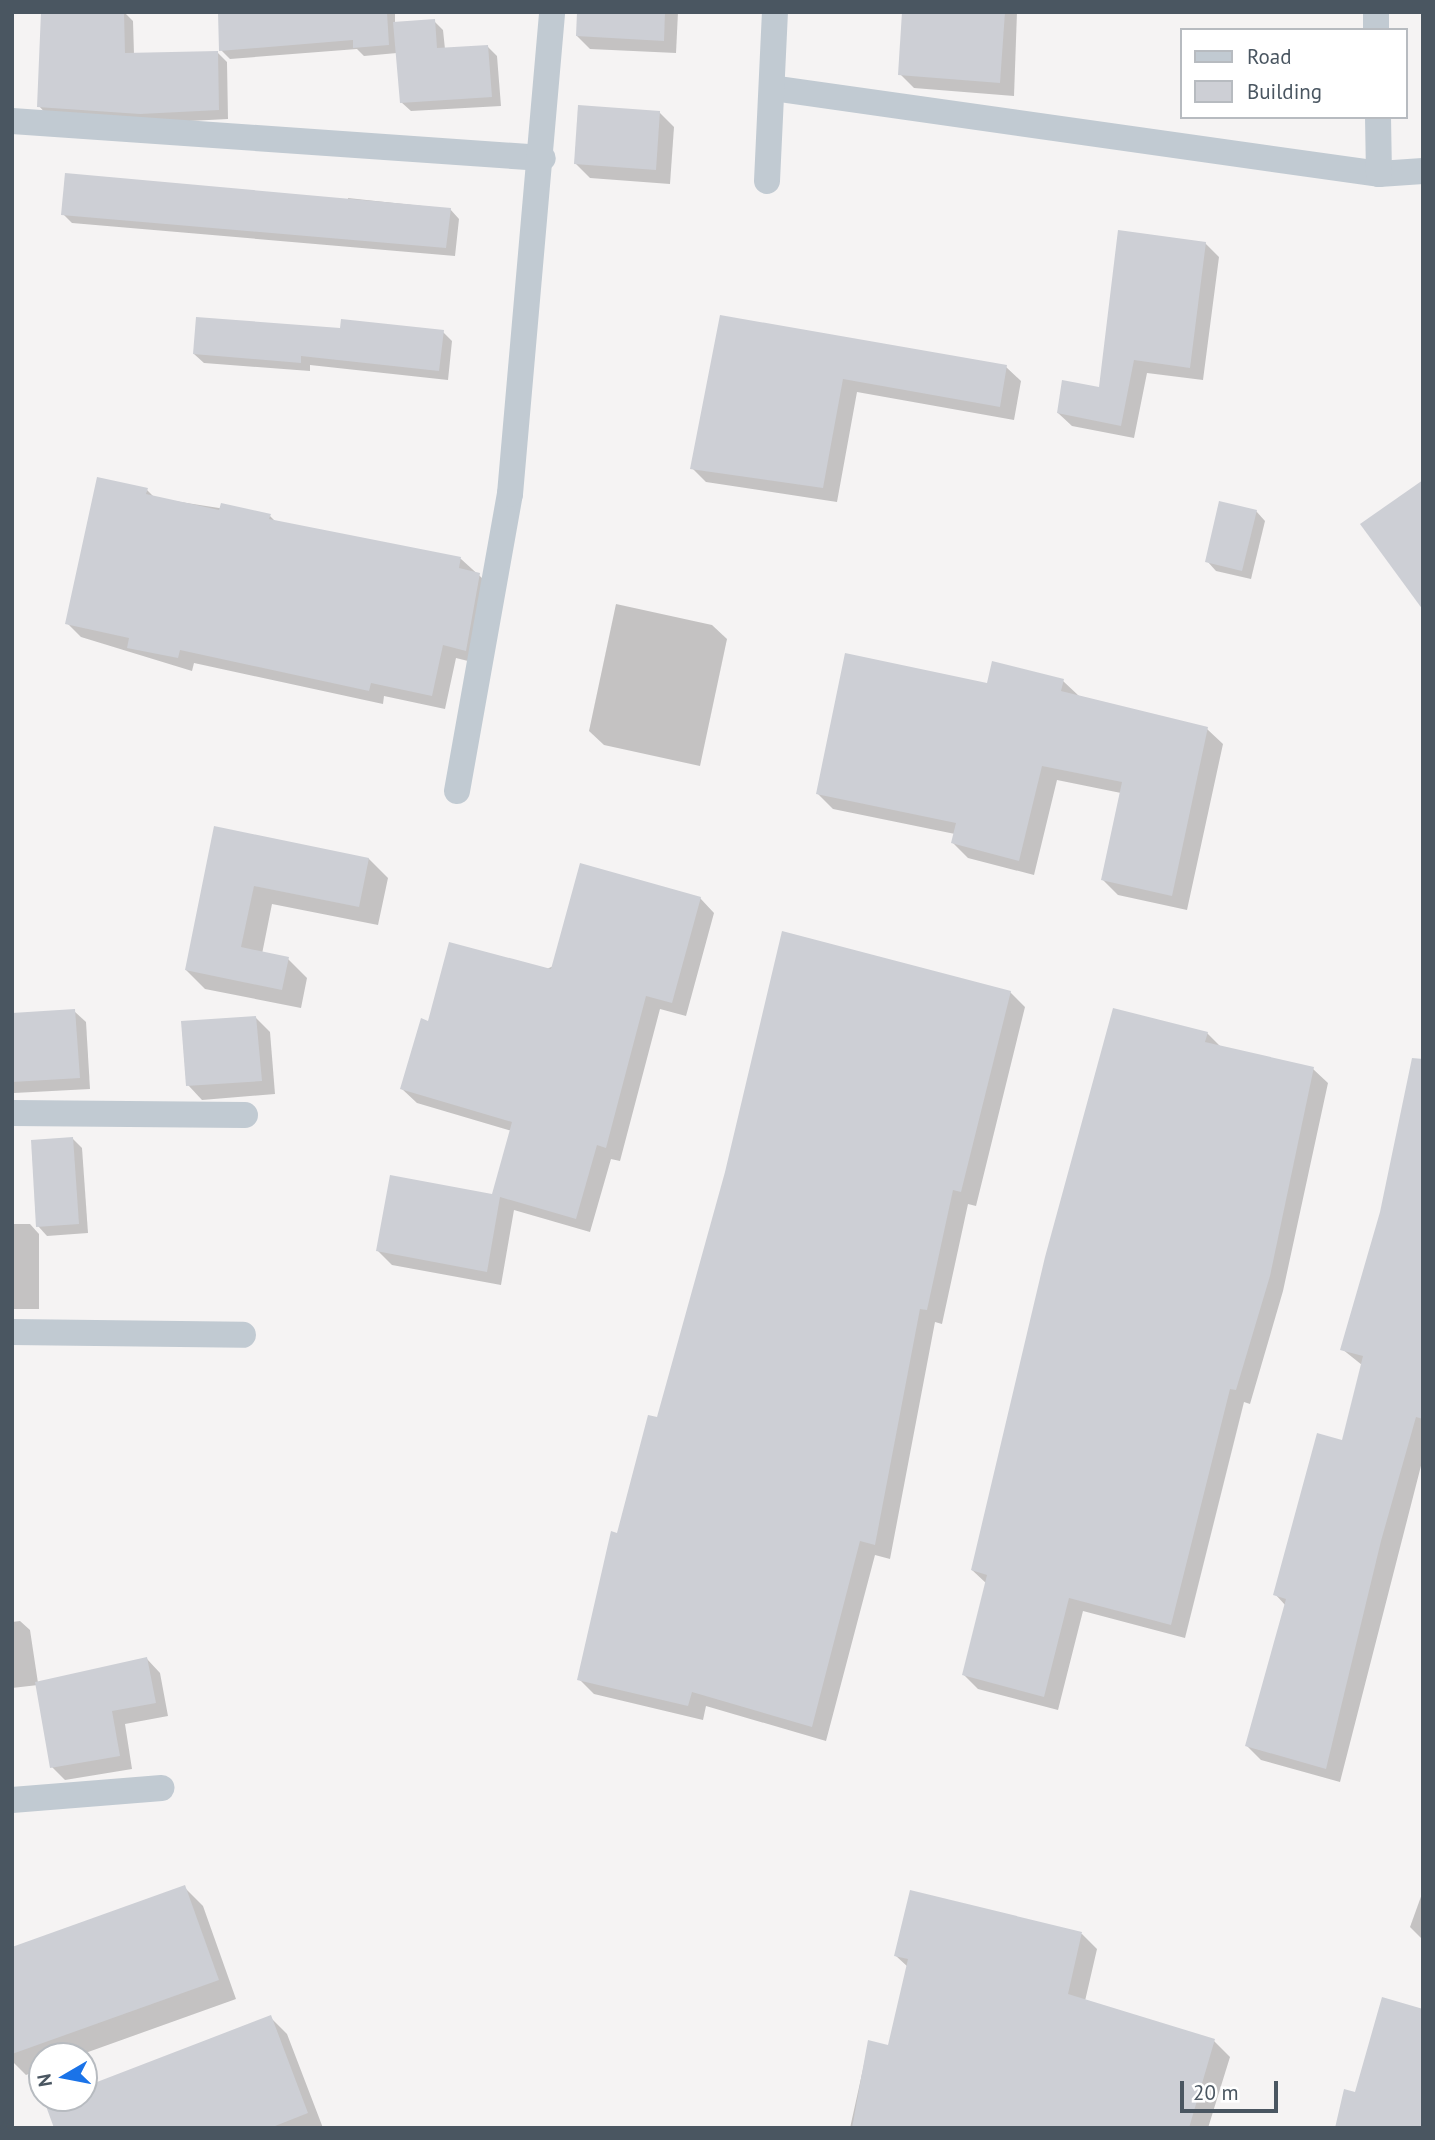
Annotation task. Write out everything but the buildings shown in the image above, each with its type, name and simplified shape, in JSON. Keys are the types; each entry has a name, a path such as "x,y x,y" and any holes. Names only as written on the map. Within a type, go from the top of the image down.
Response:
{"street":[{"path":"457,791 510,495 543,158 552,12"},
{"path":"767,181 775,12"},
{"path":"772,88 1379,174 1423,171"},
{"path":"1378,119 1379,174"},
{"path":"12,121 543,158"},
{"path":"12,1113 245,1115"},
{"path":"12,1332 243,1335"},
{"path":"12,1800 162,1788"}]}
